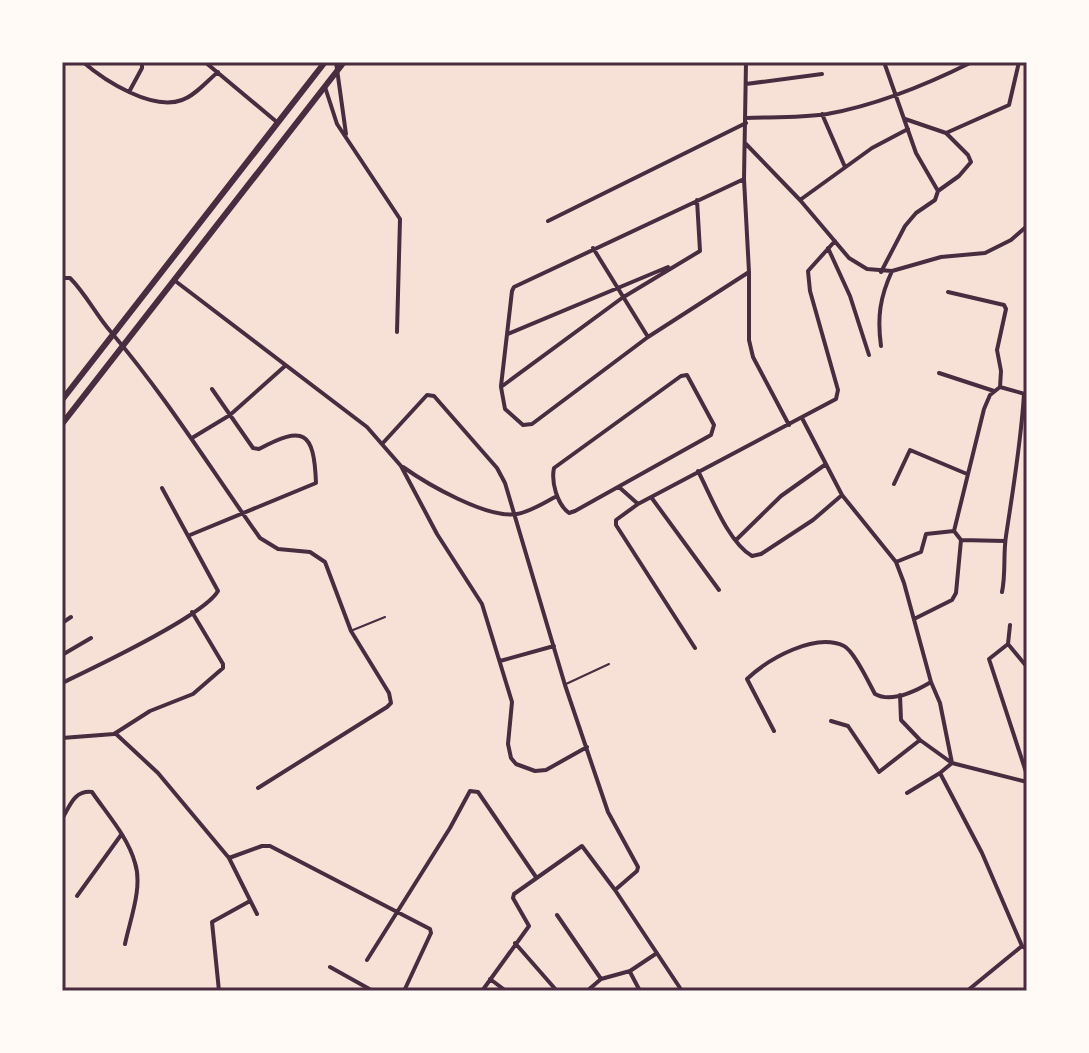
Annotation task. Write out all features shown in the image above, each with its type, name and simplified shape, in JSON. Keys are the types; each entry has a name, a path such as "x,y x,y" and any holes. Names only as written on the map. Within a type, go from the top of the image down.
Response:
{"main road":[{"path":"62,400 325,62"},
{"path":"62,424 325,87 337,66 344,62"}],"street":[{"path":"83,62 128,93 153,100 182,100 218,72"},
{"path":"128,93 142,68 142,62"},
{"path":"205,62 278,123"},
{"path":"746,62 744,179 750,347 789,425"},
{"path":"884,62 916,153 938,191"},
{"path":"548,221 746,121 822,114 897,95 972,62"},
{"path":"946,133 1009,105 1019,62"},
{"path":"337,66 346,136"},
{"path":"746,84 822,74"},
{"path":"325,87 337,124 400,219 397,332"},
{"path":"822,114 845,167"},
{"path":"881,272 905,226 971,162 946,133 905,119"},
{"path":"800,200 872,148 908,129"},
{"path":"745,143 800,200 849,258 867,269 892,271 941,257 985,253 1011,240 1027,226"},
{"path":"744,179 519,284 512,291 501,387 505,409 528,426 648,337 749,272"},
{"path":"501,387 622,298 700,251 697,200"},
{"path":"695,648 616,525 616,520 638,504 698,471 824,407 838,394 808,279 812,264 835,241"},
{"path":"593,248 648,337"},
{"path":"828,248 850,296 869,355"},
{"path":"508,334 677,263"},
{"path":"881,346 878,314 884,287 892,271"},
{"path":"62,278 70,278 112,334 125,345 260,538 271,546 304,550 325,562 351,631 389,693 391,703 258,788"},
{"path":"174,280 367,427 401,466 437,534 482,604 513,705 508,744 516,764 535,771 546,770 587,747"},
{"path":"948,292 1004,305 1006,309 997,350 1000,387"},
{"path":"192,438 230,415 285,366"},
{"path":"939,373 994,391"},
{"path":"687,375 714,425 711,435 569,513 563,510 557,496 552,475 554,468 681,376 687,375"},
{"path":"954,531 984,409 994,391 1000,387 1026,394 1005,541 1002,592"},
{"path":"190,535 316,483 315,466 305,437 291,434 256,449 212,389"},
{"path":"382,444 427,395 434,396 497,468 517,514 565,685 608,812 638,867 615,890"},
{"path":"802,418 842,495 896,562 940,703 952,763"},
{"path":"894,484 910,450 967,474"},
{"path":"736,540 781,496 826,464"},
{"path":"401,466 426,483 490,511 517,514 557,496"},
{"path":"698,471 736,540 752,556 761,554 813,520 842,495"},
{"path":"618,486 638,504"},
{"path":"62,683 121,654 213,601 218,591 162,488"},
{"path":"651,497 719,590"},
{"path":"914,619 952,600 956,593 961,540 954,531"},
{"path":"896,562 921,552 926,534 954,531"},
{"path":"961,540 1005,541"},
{"path":"62,738 115,733 150,711 193,694 223,668 192,612"},
{"path":"62,623 71,617"},
{"path":"1010,625 1008,644 1027,667"},
{"path":"62,655 91,638"},
{"path":"774,731 747,679 787,652 808,643 844,646 875,694 885,697 900,695 931,682"},
{"path":"1008,644 989,659 1027,775"},
{"path":"500,661 554,646"},
{"path":"900,695 901,720 920,740 952,763 1027,782"},
{"path":"831,721 848,726 879,772 920,740"},
{"path":"115,733 158,773 229,858 257,914"},
{"path":"907,793 952,763"},
{"path":"940,773 982,853 1024,947 967,991"},
{"path":"367,960 470,791 478,792 536,877"},
{"path":"62,819 75,797 80,793 92,792 121,835 135,863 137,875 125,944"},
{"path":"77,896 121,835"},
{"path":"229,858 270,846 430,929 431,933 404,991"},
{"path":"482,991 529,926 512,896 582,846 682,991"},
{"path":"219,991 212,922 251,901"},
{"path":"557,915 601,979"},
{"path":"515,943 557,991"},
{"path":"587,991 601,979 630,971 657,953"},
{"path":"330,967 373,991"},
{"path":"630,971 640,991"},
{"path":"490,979 506,991"}],"lane":[{"path":"351,631 385,617"},
{"path":"565,685 609,664"}]}
